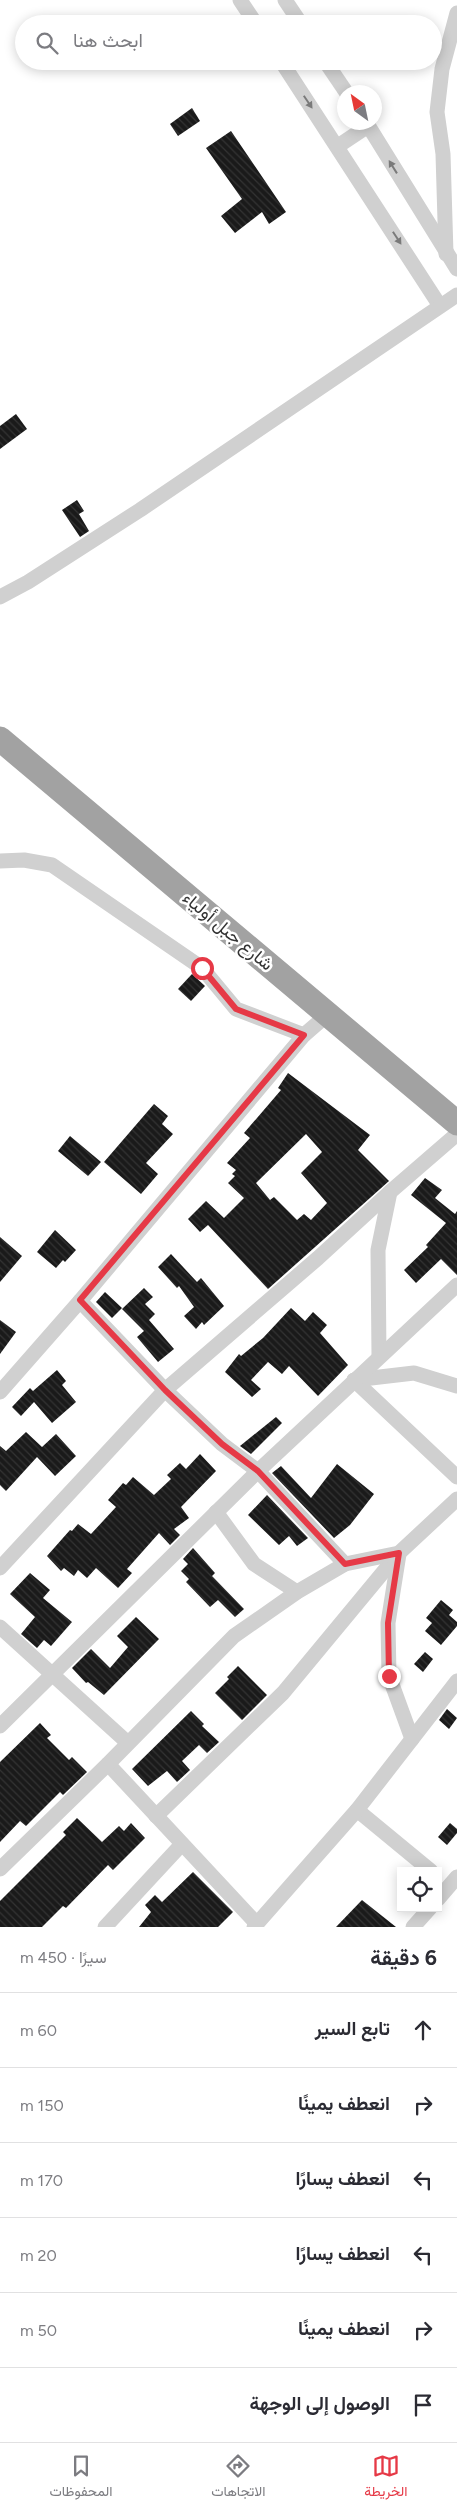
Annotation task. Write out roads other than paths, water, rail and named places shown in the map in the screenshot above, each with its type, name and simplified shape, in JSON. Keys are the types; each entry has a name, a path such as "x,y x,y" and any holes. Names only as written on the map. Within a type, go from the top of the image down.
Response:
{"highway":[{"name":"شارع جبل أولياء","path":"0,738 457,1123"}],"street":[{"path":"240,0 250,15"},
{"path":"285,0 295,15"},
{"path":"442,69 457,14"},
{"path":"287,70 440,306"},
{"path":"331,70 341,85"},
{"path":"442,70 438,112 443,154 446,254"},
{"path":"338,146 359,130"},
{"path":"371,130 457,269"},
{"path":"0,597 28,582 140,510 457,295"},
{"path":"0,861 24,860 52,865 202,968 236,1009 304,1035"},
{"path":"0,1392 304,1035 327,1015"},
{"path":"0,1568 165,1390 318,1258 457,1134"},
{"path":"379,1356 378,1250 390,1192"},
{"path":"0,1726 258,1471 457,1285"},
{"path":"80,1300 165,1390 222,1444 258,1471 345,1564"},
{"path":"354,1380 414,1373 457,1386"},
{"path":"354,1380 457,1477"},
{"path":"156,1816 283,1693 399,1553 457,1498"},
{"path":"216,1512 254,1564 297,1592"},
{"path":"0,1869 108,1764 234,1636 297,1592 345,1564 399,1553"},
{"path":"399,1553 388,1623 389,1676 412,1739"},
{"path":"0,1627 128,1743"},
{"path":"108,1764 256,1926 358,1810 457,1680"},
{"path":"358,1810 426,1867"},
{"path":"105,1927 182,1844"},
{"path":"442,1894 450,1883"},
{"path":"413,1927 426,1912"}]}
